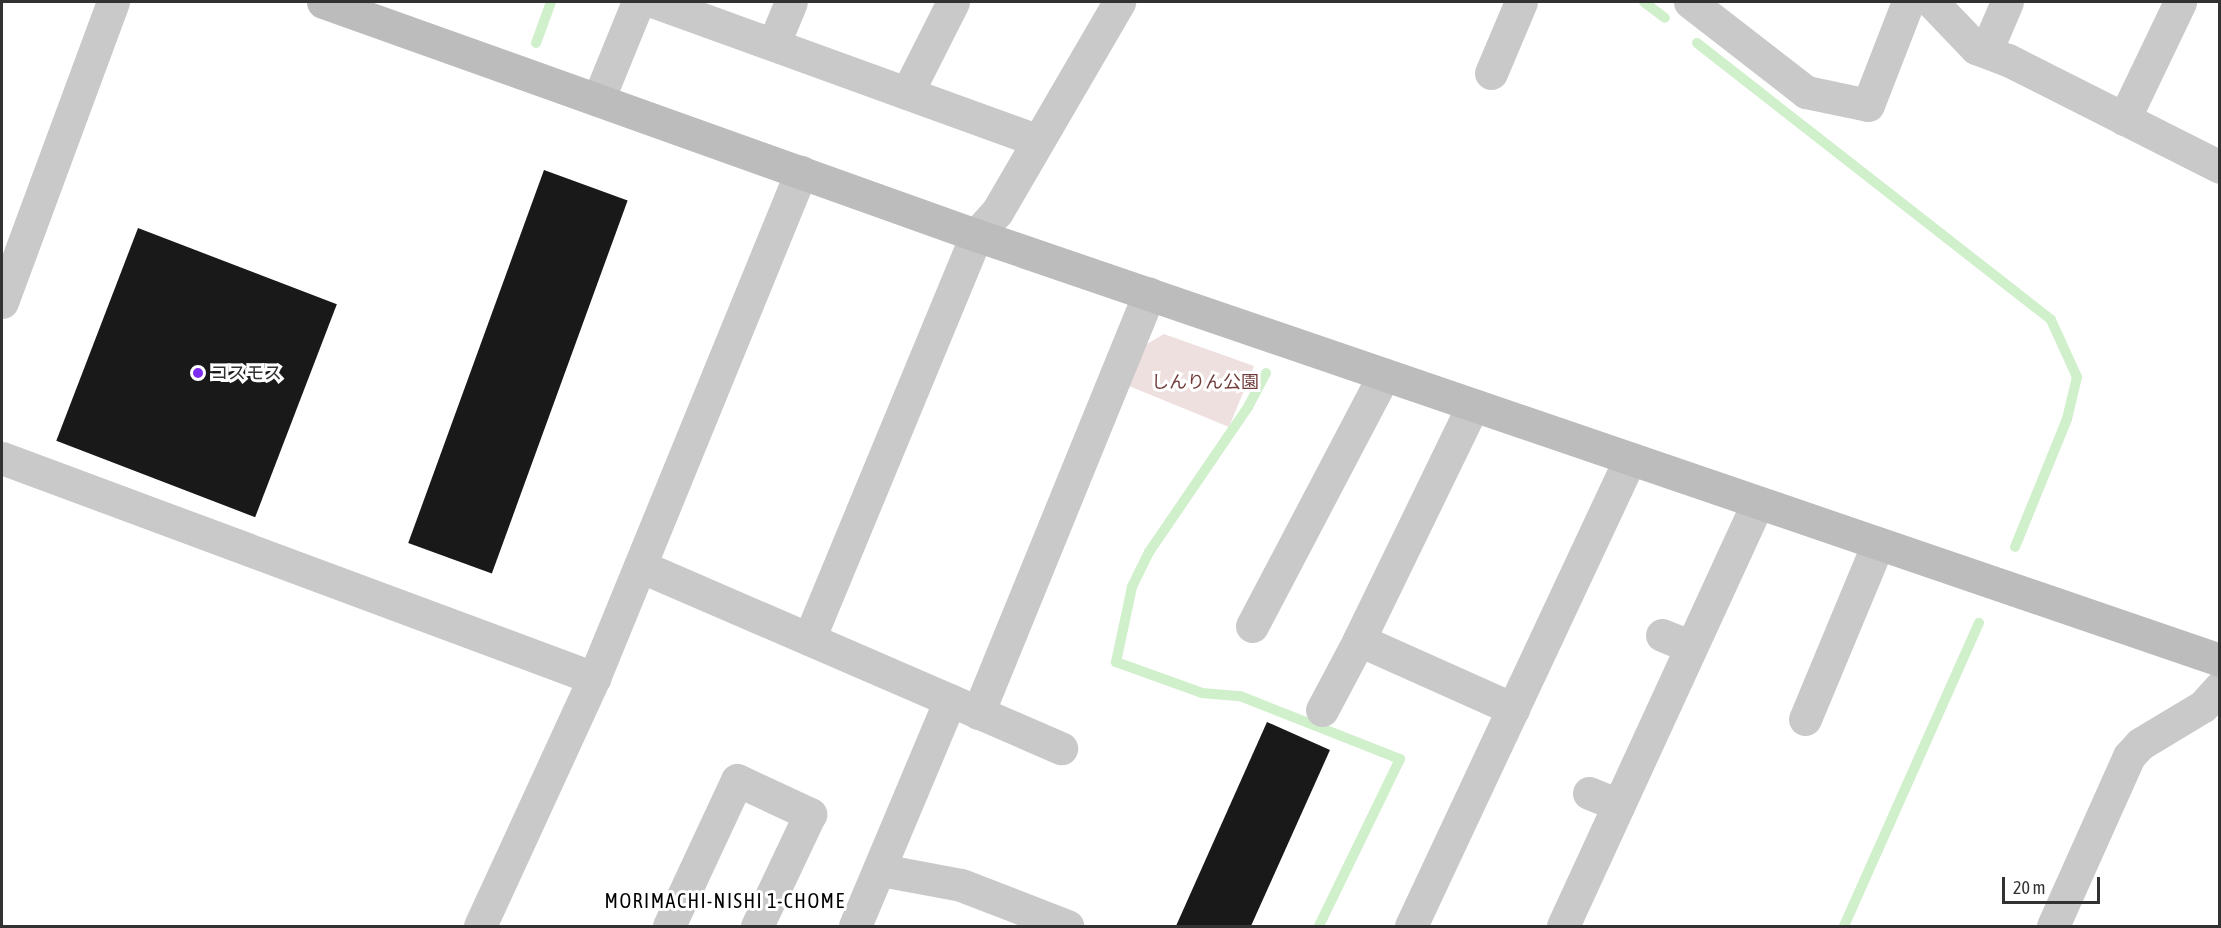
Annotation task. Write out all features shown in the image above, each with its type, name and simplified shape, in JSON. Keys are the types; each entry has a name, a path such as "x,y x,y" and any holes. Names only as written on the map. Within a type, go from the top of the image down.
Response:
{"street":[{"path":"2,302 113,2"},
{"path":"323,2 976,235 2220,660"},
{"path":"598,100 638,2"},
{"path":"656,2 774,43 1038,141"},
{"path":"774,43 791,2"},
{"path":"907,93 953,2"},
{"path":"809,639 976,235 997,212 1119,2"},
{"path":"1491,73 1521,2"},
{"path":"1706,6 1806,92 1868,105 1908,2"},
{"path":"1932,2 1976,48 2220,167"},
{"path":"1986,51 2007,2"},
{"path":"2124,119 2180,2"},
{"path":"480,927 594,678 801,172"},
{"path":"855,927 881,870 964,707 1149,294"},
{"path":"1252,626 1384,375"},
{"path":"1323,710 1473,405"},
{"path":"2,458 594,678"},
{"path":"1411,927 1630,459"},
{"path":"1563,927 1758,502"},
{"path":"1805,719 1878,544"},
{"path":"640,566 1060,748"},
{"path":"1662,634 1691,647"},
{"path":"1359,640 1513,709"},
{"path":"2053,927 2129,756 2140,744 2203,706 2220,687"},
{"path":"669,927 737,780 810,814 757,927"},
{"path":"1589,793 1619,806"},
{"path":"881,870 961,885 1046,923"}],"green space":[{"name":"しんりん公園","path":"1164,334 1254,366 1229,427 1129,386 1145,345"}],"building":[{"path":"544,170 628,200 492,573 408,543"},
{"path":"138,228 337,304 255,517 56,441"},
{"path":"1267,722 1330,750 1251,926 1176,926"}],"waterway":[{"path":"536,43 551,2"},
{"path":"1644,2 1665,18"},
{"path":"1697,43 2051,320 2077,377 2067,419 2015,547"},
{"path":"1266,373 1248,407 1149,552 1132,587 1116,662 1202,693 1240,696 1400,759 1319,926"},
{"path":"1844,926 1979,623"}],"place":[{"name":"コスモス","path":"198,373"}],"district":[{"name":"MORIMACHI-NISHI 1-CHOME","path":"725,900"}]}
